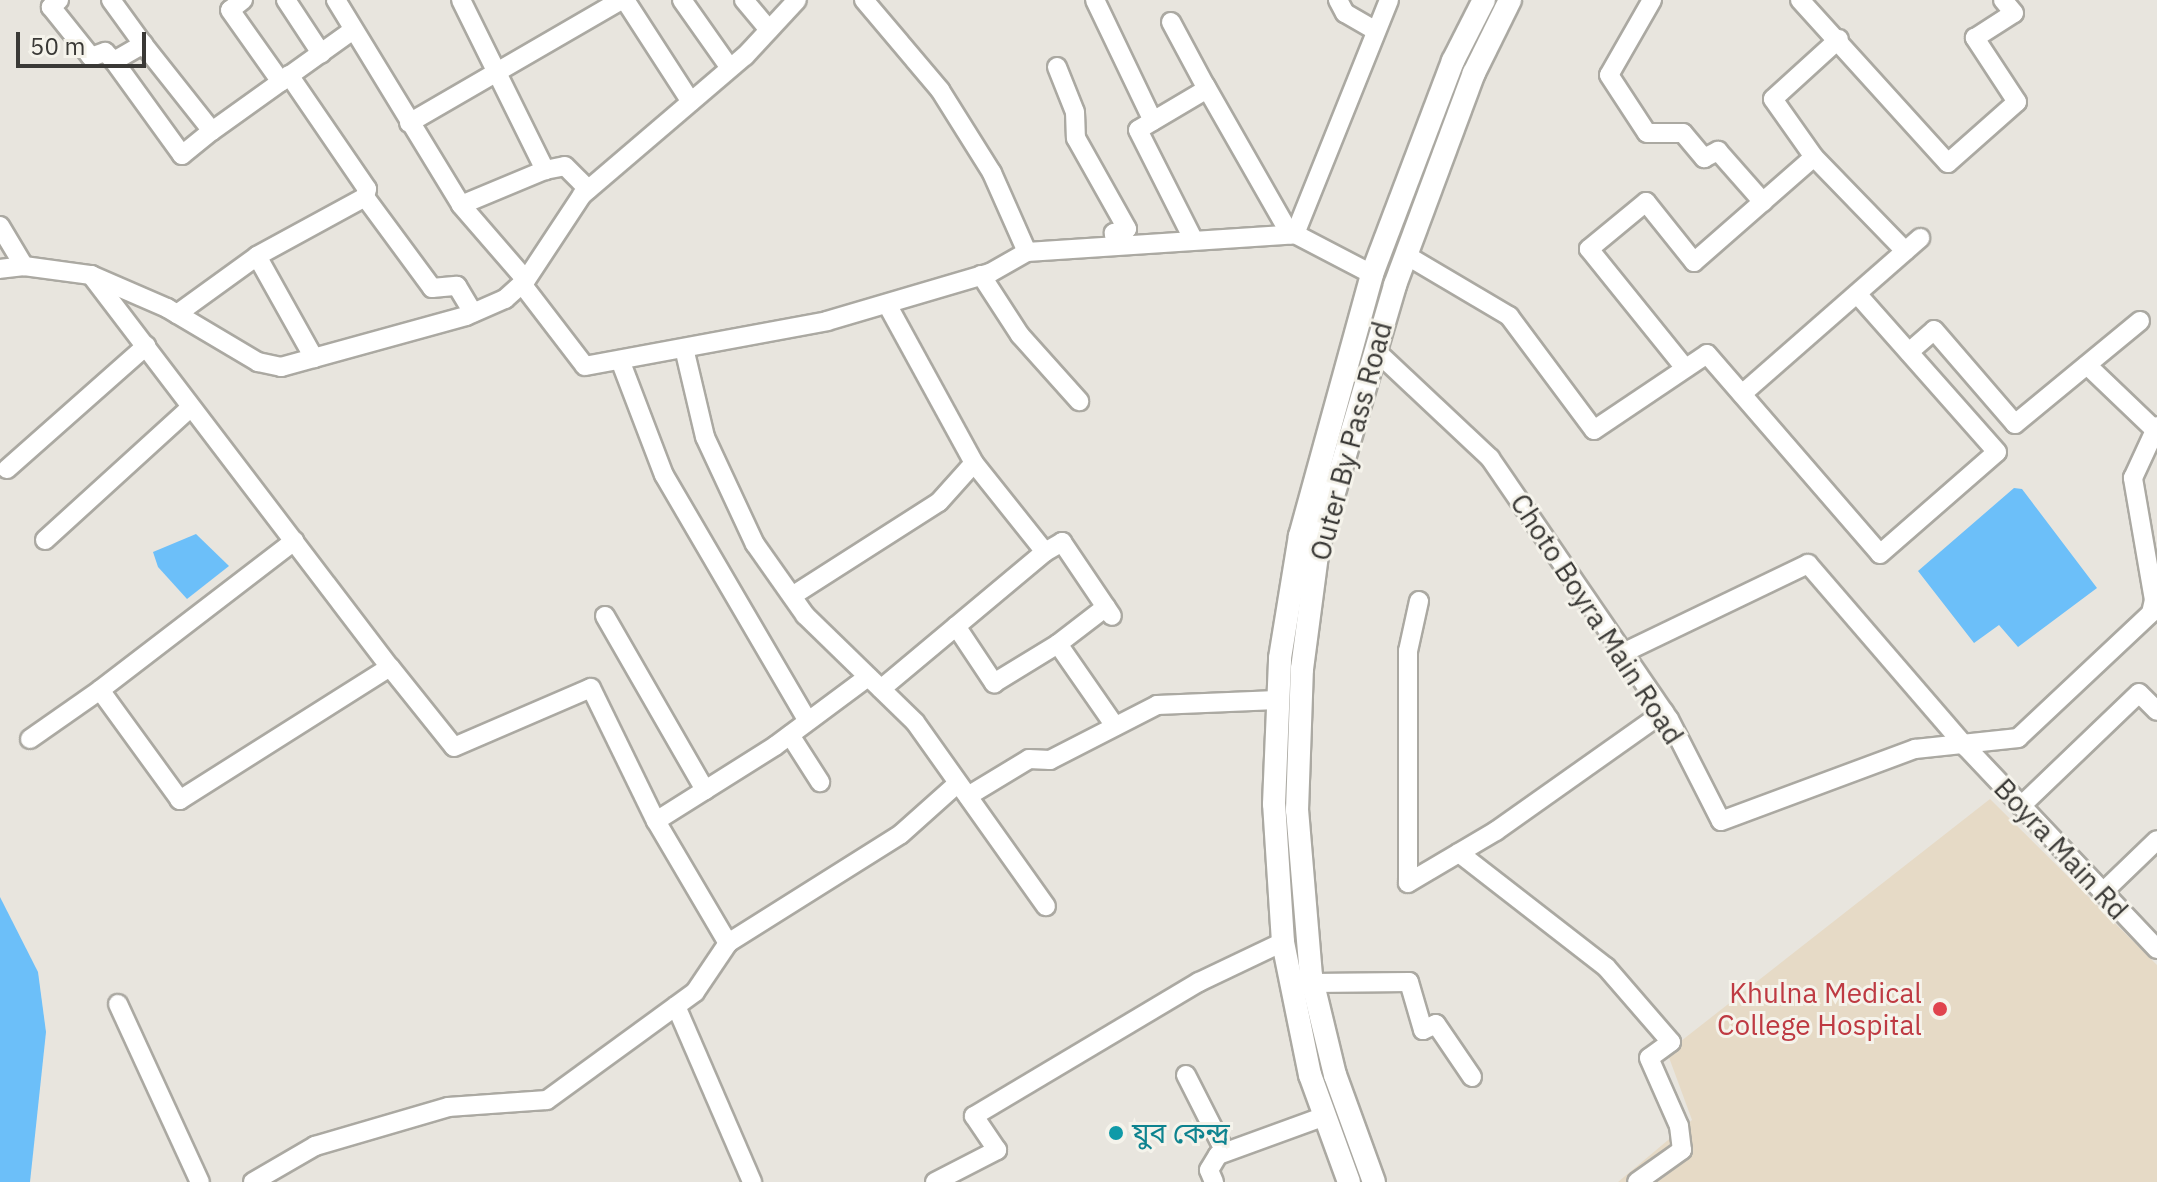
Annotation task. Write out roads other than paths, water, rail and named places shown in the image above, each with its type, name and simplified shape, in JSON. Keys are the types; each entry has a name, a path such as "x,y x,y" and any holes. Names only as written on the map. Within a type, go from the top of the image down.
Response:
{"main road":[{"name":"Outer By Pass Road","path":"1349,1182 1310,1075 1283,942 1274,804 1277,700 1300,536 1372,274 1453,61 1484,0"},
{"name":"Outer By Pass Road","path":"1374,1182 1335,1075 1313,983 1297,810 1302,669 1318,547 1375,350 1406,255 1474,73 1510,0"}],"street":[{"path":"59,0 51,7 91,57 105,52 114,61 182,155 353,30"},
{"path":"111,0 212,131"},
{"path":"177,314 257,256 365,197 367,189 230,10 243,0"},
{"path":"286,0 321,53"},
{"path":"336,0 461,205 524,282 585,366 827,321 981,275 1027,252 1115,243 1292,234 1372,274"},
{"path":"461,0 545,170"},
{"path":"409,123 623,0 691,102"},
{"path":"682,0 730,68"},
{"path":"744,0 769,30"},
{"path":"2,269 24,266 91,275 177,314 258,362 281,367 473,313 505,299 524,282 588,189 730,68 797,0"},
{"path":"864,0 940,90 992,173 1027,252"},
{"path":"1095,0 1153,121"},
{"path":"1338,0 1345,13 1375,30"},
{"path":"1292,234 1342,127 1375,30 1389,0"},
{"path":"1652,0 1609,75 1647,133 1683,133 1704,158 1718,151 1763,202"},
{"path":"1800,0 1839,39 1948,163 2017,102 1975,38 2014,13 2003,0"},
{"path":"1171,22 1292,234"},
{"path":"1839,39 1773,99 1814,157 1905,251"},
{"path":"114,61 143,44"},
{"path":"1057,67 1075,112 1076,138 1127,229 1114,233 1115,243"},
{"path":"1193,239 1138,130 1207,89 1205,85"},
{"path":"1685,368 1589,249 1646,202 1694,262 1814,157"},
{"path":"461,205 545,170 565,166 588,189"},
{"path":"365,197 432,288 457,286 473,313"},
{"path":"0,226 24,266"},
{"path":"1742,394 1920,238"},
{"path":"1406,255 1509,316 1594,430 1707,354 1880,554 1997,452 1857,294"},
{"path":"257,256 314,358"},
{"path":"91,275 454,747 591,688 656,821 728,943"},
{"path":"981,275 1020,335 1079,401"},
{"path":"887,304 974,463 1045,552"},
{"path":"1909,352 1934,330 2015,424 2140,321"},
{"path":"7,469 146,346"},
{"path":"684,348 705,437 755,544 792,596 915,722 1046,906"},
{"name":"Choto Boyra Main Road","path":"1375,350 1490,458 1664,712 1721,821 1915,749 1966,747 2018,738 2151,613 2154,600 2133,478 2156,428"},
{"path":"620,360 664,475 808,721"},
{"path":"2087,365 2156,428"},
{"path":"45,540 191,407"},
{"path":"792,596 939,502 974,463"},
{"path":"30,739 100,690 294,541"},
{"path":"656,821 808,721 874,683 956,626 1045,552 1062,542 1109,612 994,683 956,626"},
{"name":"Boyra Main Rd","path":"1625,652 1808,564 1966,747 2157,949"},
{"path":"1419,601 1408,651 1408,883 1459,853 1664,712"},
{"path":"605,616 705,790"},
{"path":"1058,644 1115,726"},
{"path":"100,690 180,800 390,667"},
{"path":"2021,806 2139,693 2157,711"},
{"path":"253,1182 315,1146 448,1107 547,1100 695,992 728,943 901,834 963,790 1029,759 1050,760 1157,705 1277,700"},
{"path":"790,735 820,782"},
{"path":"2102,893 2157,840"},
{"path":"1459,853 1606,967 1671,1042 1649,1058 1679,1126 1682,1150 1637,1182"},
{"path":"935,1182 997,1150 974,1116 1199,982 1283,942"},
{"path":"1313,983 1409,982 1423,1030 1436,1024 1472,1077"},
{"path":"118,1004 200,1182"},
{"path":"676,1006 752,1182"},
{"path":"1186,1075 1225,1152"},
{"path":"1214,1182 1209,1170 1225,1152 1325,1116"}],"water":[{"path":"2014,488 2022,489 2097,588 2018,647 1999,625 1974,643 1918,571"},
{"path":"196,534 229,566 187,599 158,567 153,552"},
{"path":"0,897 38,972 46,1032 30,1182 0,1182"}],"place":[{"name":"Khulna Medical College Hospital","path":"1940,1009"},
{"name":"যুব কেন্দ্র","path":"1116,1133"}]}
